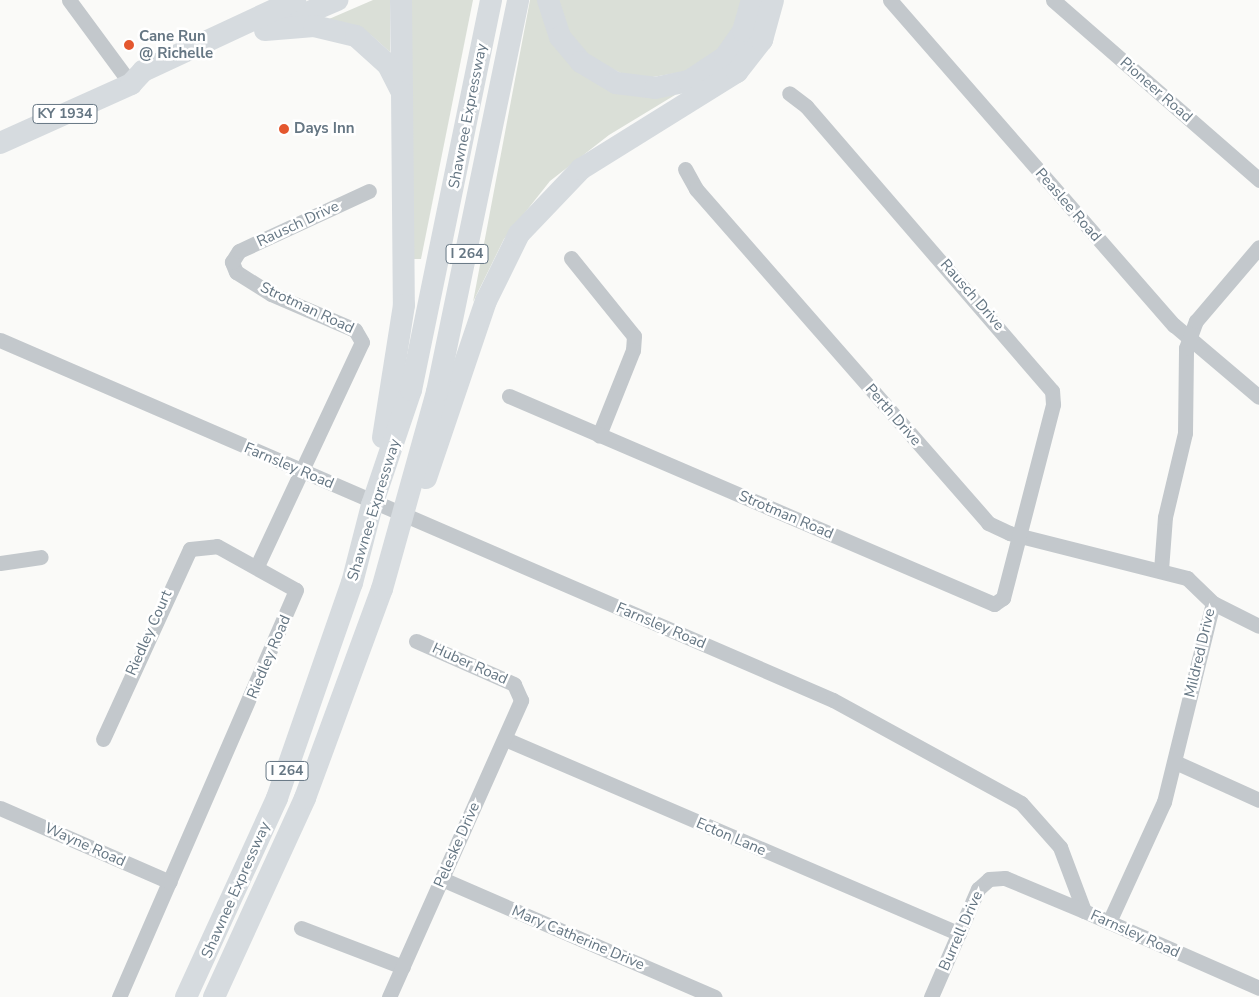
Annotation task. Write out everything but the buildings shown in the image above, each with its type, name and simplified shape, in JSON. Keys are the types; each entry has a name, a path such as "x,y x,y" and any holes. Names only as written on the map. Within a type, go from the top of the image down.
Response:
{"highway":[{"name":"KY 1934","path":"0,143 131,84 144,72 295,0"},
{"name":"KY 1934","path":"131,84 146,85 265,30 337,0"},
{"path":"385,469 382,443 404,305 401,0"},
{"name":"Shawnee Expressway","path":"186,997 280,789 330,654 385,469 411,390 430,309 491,0"},
{"name":"Shawnee Expressway","path":"214,997 305,798 365,639 441,374 518,0"},
{"path":"548,0 560,36 581,62 616,83 655,88 690,81 725,57 743,31 752,0"},
{"path":"404,504 420,494 486,301 519,234 581,169 737,72 762,40 773,0"},
{"path":"265,30 314,26 356,36 388,65 402,92"}],"street":[{"path":"69,0 131,84"},
{"name":"Peaslee Road","path":"890,0 1189,338 1259,397"},
{"name":"Pioneer Road","path":"1053,0 1259,180"},
{"name":"Rausch Drive","path":"789,93 806,106 1048,383 1053,404 1021,536"},
{"name":"Perth Drive","path":"685,169 696,189 982,516 995,528 1160,570"},
{"name":"Rausch Drive","path":"232,262 239,251 369,191"},
{"path":"1160,570 1165,517 1185,433 1183,359 1189,338 1203,312 1259,247"},
{"path":"571,258 634,336 633,350 599,435"},
{"name":"Strotman Road","path":"232,262 236,272 271,294 362,336 357,358 302,471"},
{"name":"Farnsley Road","path":"0,340 833,700 987,780 1021,803 1050,833 1068,862 1084,911 1259,988"},
{"name":"Strotman Road","path":"509,396 994,604 1006,594 1021,536"},
{"path":"257,566 302,471"},
{"name":"Riedley Court","path":"103,739 182,558 197,545 210,545 257,566"},
{"path":"0,563 41,557"},
{"name":"Riedley Road","path":"119,997 295,597 293,587 257,566"},
{"name":"Mildred Drive","path":"1109,922 1164,802 1213,603 1188,578 1160,570"},
{"path":"1213,603 1259,626"},
{"name":"Huber Road","path":"416,640 514,684 520,693"},
{"name":"Peleske Drive","path":"389,997 505,739 520,693"},
{"name":"Ecton Lane","path":"505,739 959,934"},
{"path":"1174,762 1259,800"},
{"name":"Wayne Road","path":"0,808 170,882"},
{"name":"Burrell Drive","path":"931,997 978,889 996,877 1084,911"},
{"name":"Mary Catherine Drive","path":"442,879 715,997"},
{"path":"301,928 403,967"}],"shaded area":[{"path":"373,0 390,0 390,52 371,35 329,19"},
{"path":"410,0 473,0 421,259 414,259"},
{"path":"530,0 542,0 566,56 675,95 609,135 550,181 504,239 473,302"},
{"path":"553,0 744,0 727,42 694,70 635,80 580,53"}],"place":[{"name":"Cane Run @ Richelle","path":"129,45"},
{"name":"Days Inn","path":"284,129"}]}
